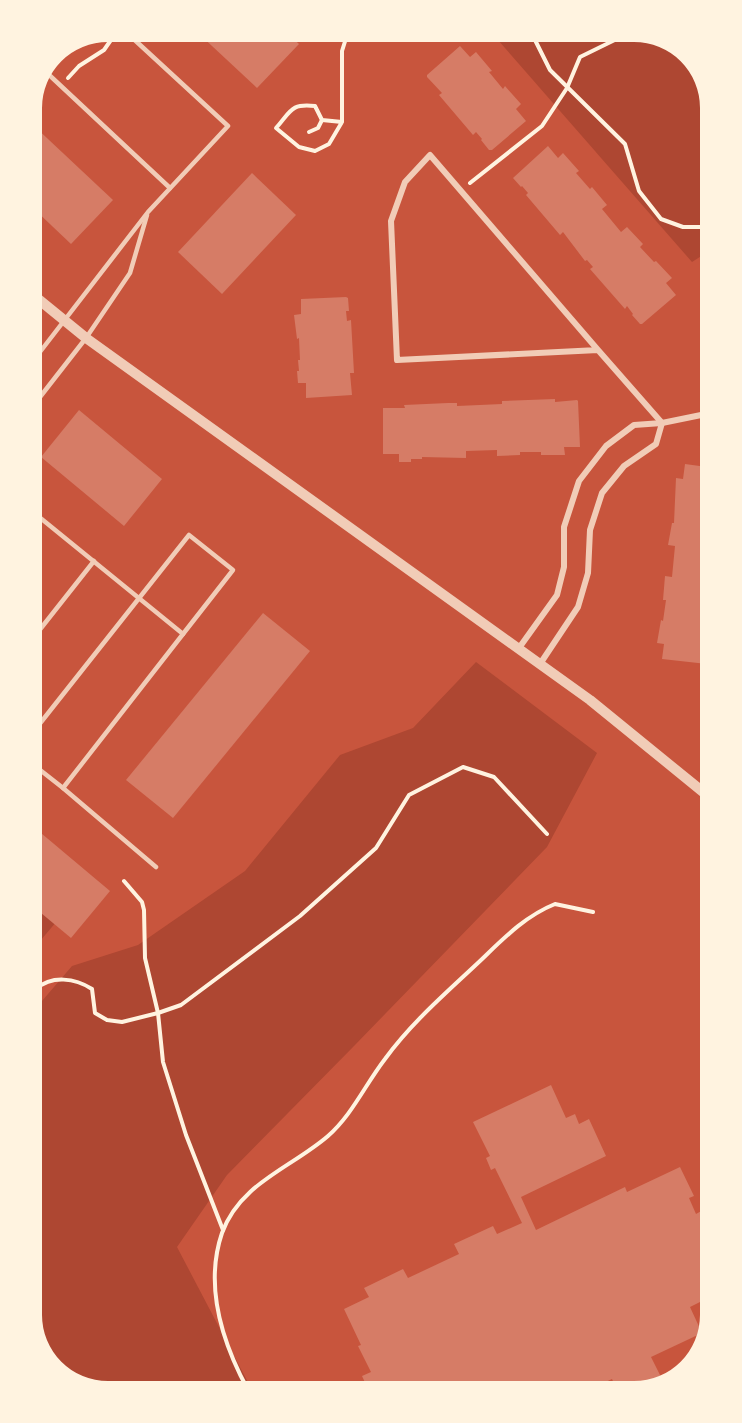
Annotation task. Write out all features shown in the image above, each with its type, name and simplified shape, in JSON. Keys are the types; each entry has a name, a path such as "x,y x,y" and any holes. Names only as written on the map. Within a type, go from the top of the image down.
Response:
{"street":[{"path":"598,350 397,360 391,221 405,182 430,155 662,423"},
{"path":"42,302 86,338 590,700 700,789"},
{"path":"519,648 557,595 564,567 564,527 579,481 606,446 634,425 662,423 700,415"},
{"path":"540,664 578,607 588,573 590,530 602,493 624,466 656,444 662,423"}],"lane":[{"path":"42,349 148,212 228,126 137,42"},
{"path":"50,76 170,188"},
{"path":"42,394 86,338 130,273 148,212"},
{"path":"42,519 183,634"},
{"path":"42,721 189,535 233,570 63,788"},
{"path":"42,627 94,561"},
{"path":"42,772 156,867"}],"path":[{"path":"67,79 79,66 104,50 110,42"},
{"path":"322,120 315,106 301,105 295,107 276,128 299,147 315,151 329,144 342,122 342,51 345,42"},
{"path":"536,42 550,70 625,144 639,191 661,219 683,226 700,227"},
{"path":"461,190 542,126 567,88 580,57 611,42"},
{"path":"322,120 342,122"},
{"path":"309,132 318,128 322,120"},
{"path":"42,986 52,980 81,983 92,989 95,1013 107,1020 122,1022 181,1005 300,916 376,848 408,795 463,767 494,777 547,834"},
{"path":"124,881 141,902 144,910 145,958 158,1013 163,1062 186,1135 223,1230"},
{"path":"243,1381 220,1327 215,1286 217,1251 223,1230 237,1205 250,1189 327,1137 349,1114 401,1037 427,1009 526,919 555,904 593,912"}],"shaded area":[{"path":"500,42 639,42 655,45 671,53 684,64 695,83 700,108 700,257 692,262"},
{"path":"476,662 597,753 547,847 227,1175 177,1247 247,1381 103,1381 87,1378 75,1372 61,1362 51,1348 43,1328 42,1001 72,966 138,945 245,871 340,755 413,728"},
{"path":"42,909 57,921 42,939"}],"building":[{"path":"208,42 297,42 299,44 257,88"},
{"path":"460,46 470,57 476,52 503,89 505,86 521,104 516,109 526,121 492,150 489,150 476,132 473,135 439,95 442,93 427,77"},
{"path":"42,133 113,200 71,244 42,216"},
{"path":"548,146 558,158 563,153 579,171 576,173 607,205 602,209 621,232 627,227 643,244 640,247 672,278 666,283 676,295 642,324 632,315 627,306 625,309 590,269 593,267 587,260 585,261 563,232 560,235 526,195 528,193 513,178"},
{"path":"252,173 296,215 222,294 178,252"},
{"path":"346,297 349,311 346,311 347,321 351,320 354,373 350,373 352,395 306,398 306,383 298,383 299,338 297,339 294,315 301,314 301,299"},
{"path":"555,399 555,402 578,401 580,447 564,447 565,455 520,452 520,455 497,456 497,450 466,451 466,458 422,457 422,459 411,459 411,462 399,462 399,454 383,454 383,408 448,403 457,403 457,406 502,404 502,401"},
{"path":"79,410 162,479 124,526 42,456"},
{"path":"685,464 700,466 700,663 662,659 664,644 657,643 666,600 663,600 665,576 672,577 675,546 668,545 672,523 674,523 676,478 683,479"},
{"path":"263,613 310,651 173,818 126,780"},
{"path":"42,834 110,891 71,938 42,914"},
{"path":"551,1085 566,1118 575,1114 579,1124 589,1119 606,1156 521,1197 536,1230 625,1187 627,1192 680,1167 694,1196 689,1198 696,1214 700,1212 700,1302 690,1307 699,1326 697,1335 651,1357 660,1375 634,1381 613,1381 612,1379 608,1381 364,1381 362,1376 371,1372 344,1309 369,1297 364,1288 403,1269 408,1278 459,1254 454,1244 493,1226 497,1234 522,1223 495,1168 491,1170 486,1158 490,1156 473,1122"}]}
